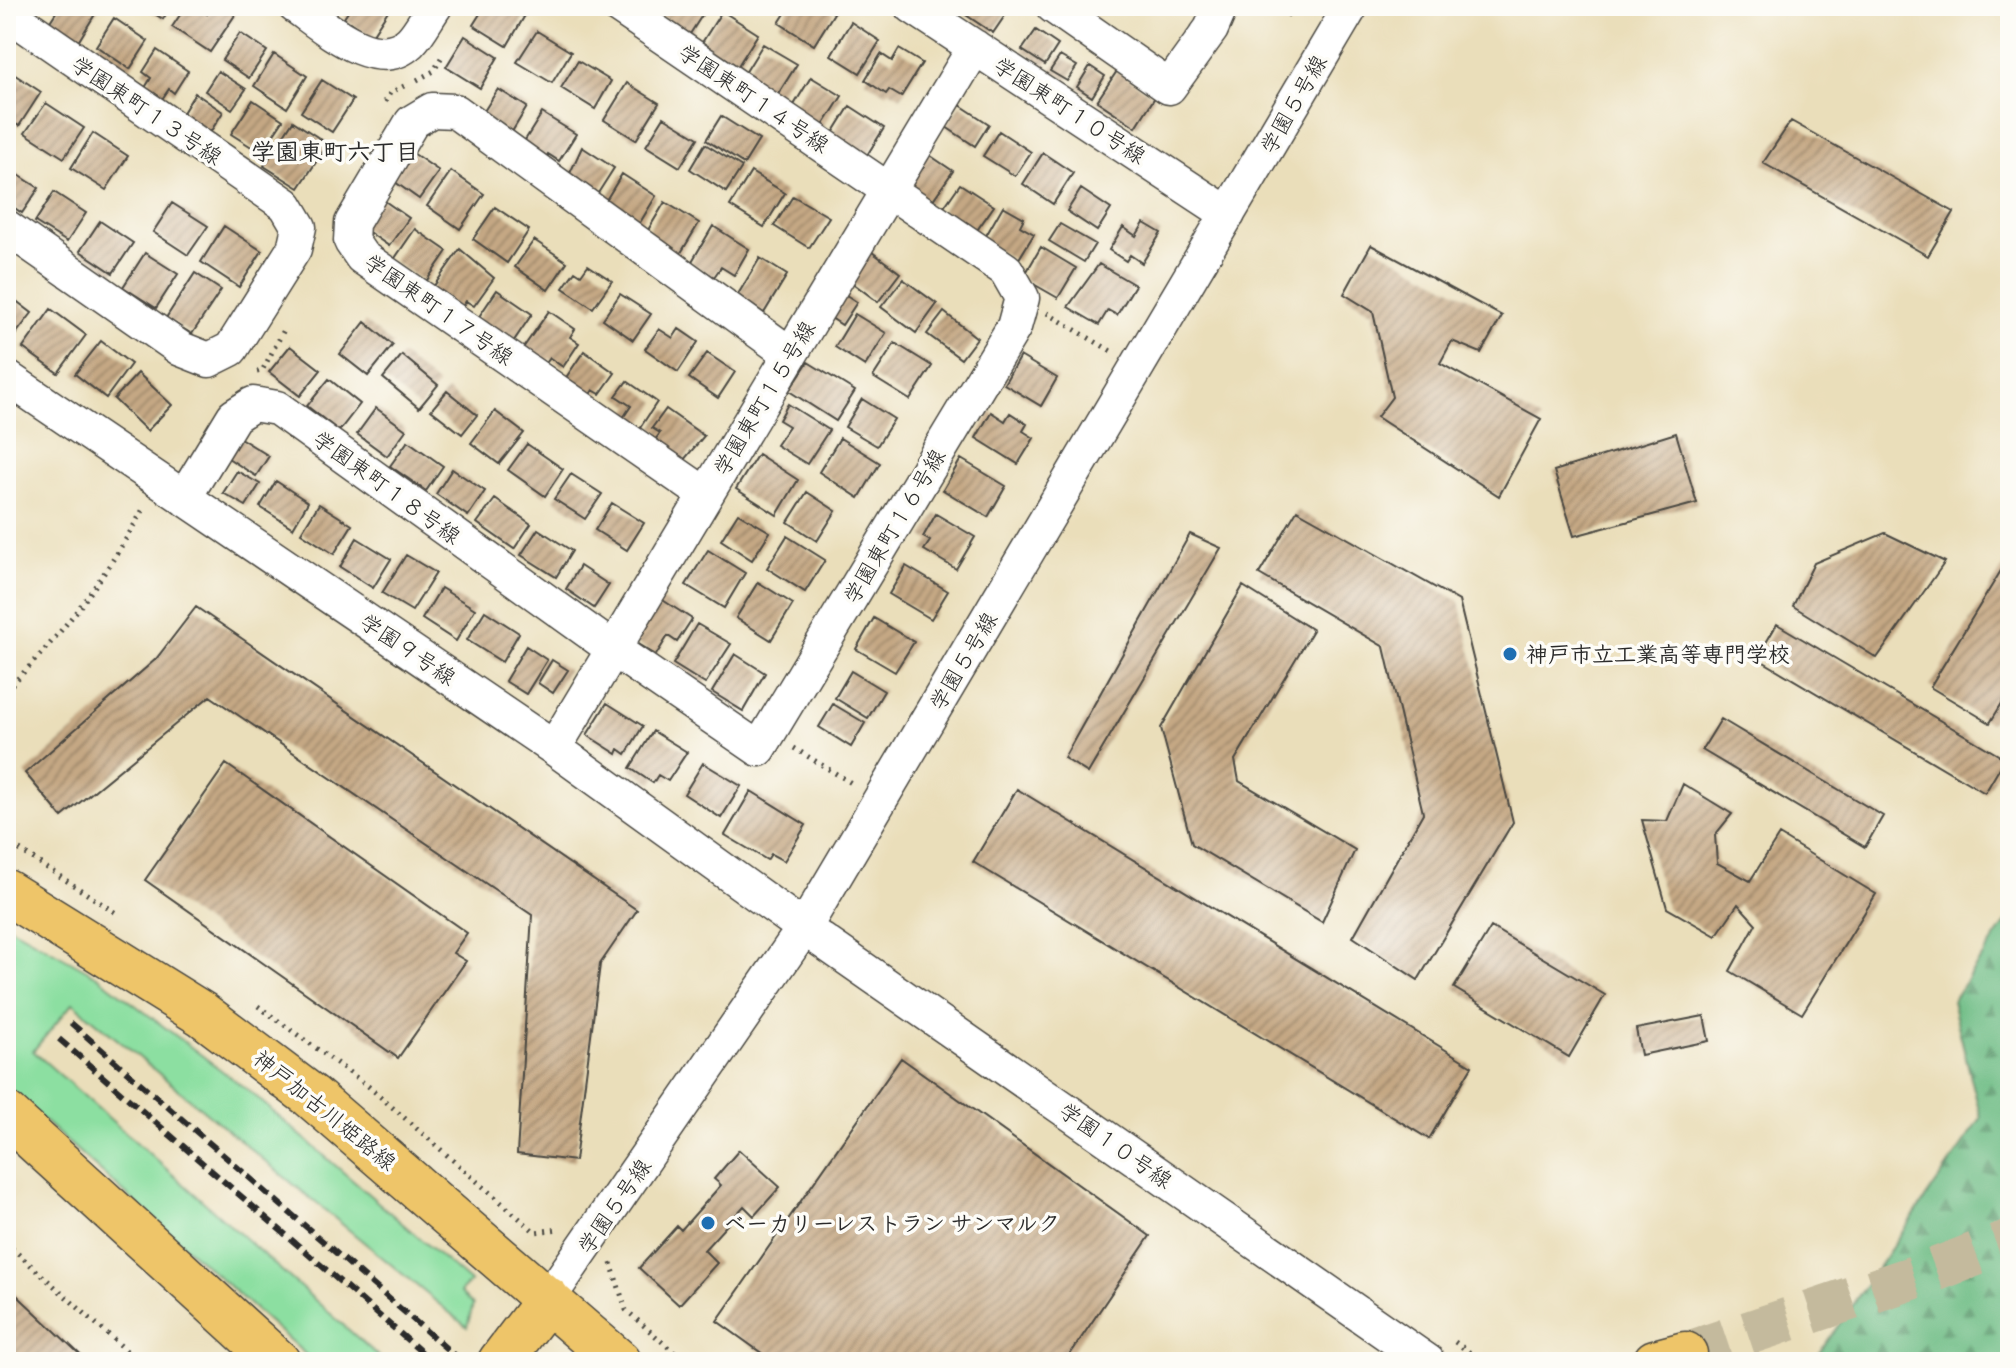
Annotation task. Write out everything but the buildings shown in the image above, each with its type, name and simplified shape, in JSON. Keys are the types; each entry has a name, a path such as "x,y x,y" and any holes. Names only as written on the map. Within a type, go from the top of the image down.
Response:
{"main road":[{"name":"神戸加古川姫路線","path":"6,892 202,1014 311,1096 619,1362"},
{"path":"6,1114 278,1362"},
{"path":"508,1352 548,1299"}],"street":[{"path":"295,6 353,45 376,54 408,44 435,6"},
{"name":"学園東町１４号線","path":"618,6 889,189"},
{"name":"学園東町１０号線","path":"912,6 1228,214"},
{"path":"1053,6 1169,87 1211,29 1221,6"},
{"name":"学園５号線","path":"548,1299 804,928 1351,6"},
{"name":"学園東町１３号線","path":"6,12 286,205 299,227 294,249 231,349 209,360 181,349 6,227"},
{"name":"学園東町１５号線","path":"554,748 975,47"},
{"name":"学園東町１７号線","path":"706,495 362,257 351,241 352,223 404,135 412,122 432,110 455,111 790,354"},
{"path":"889,189 1006,270 1022,298"},
{"name":"学園東町１６号線","path":"769,732 1014,327 1022,298"},
{"name":"学園９号線","path":"9,387 171,489 554,748 804,928"},
{"name":"学園東町１８号線","path":"171,489 234,416 253,404 277,408 613,649"},
{"path":"613,649 759,749 769,732"},
{"name":"学園１０号線","path":"804,928 1436,1349"}],"path":[{"path":"1022,298 1138,366"},
{"path":"6,690 61,629 171,489"},
{"path":"769,732 880,801"},
{"path":"6,1243 139,1362"},
{"path":"607,1251 626,1310 685,1362"},
{"path":"1436,1349 1483,1362"}],"green space":[{"path":"2010,917 2010,1362 1813,1362 1981,1118 1952,1001"},
{"path":"6,925 97,976 254,1095 470,1282 460,1292 473,1305 467,1327 73,1003 33,1051 385,1362 314,1362 6,1087"}],"tunnel":[{"path":"1685,1354 1921,1275 2010,1241"}],"railway":[{"path":"71,1023 462,1362"},
{"path":"59,1039 433,1362"}],"place":[{"name":"神戸市立工業高等専門学校","path":"1510,654"},
{"name":"ベーカリーレストラン サンマルク","path":"708,1223"}],"district":[{"name":"学園東町六丁目","path":"335,152"}]}
